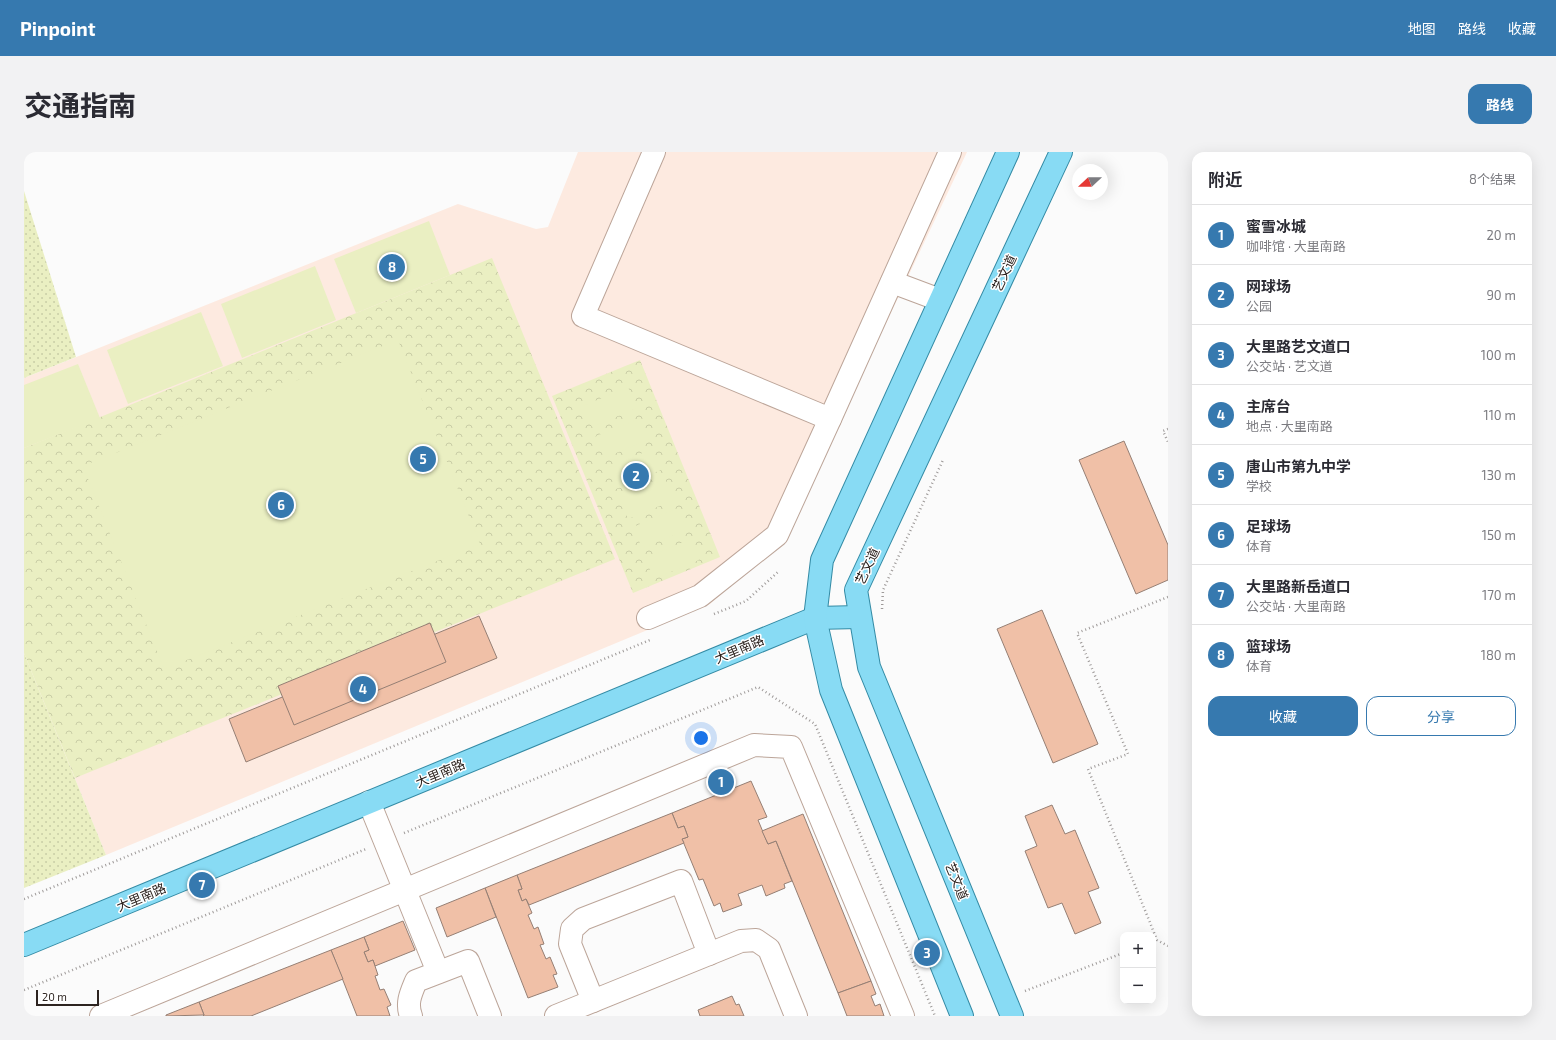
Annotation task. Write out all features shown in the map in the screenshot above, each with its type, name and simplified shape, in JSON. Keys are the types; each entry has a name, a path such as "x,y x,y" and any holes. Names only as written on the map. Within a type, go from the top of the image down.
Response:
{"main road":[{"path":"962,1016 830,690 815,618 822,560 1008,152"},
{"name":"艺文道","path":"1012,1016 869,667 859,617 856,590 1061,152"},
{"name":"大里南路","path":"24,945 815,618 859,617"}],"lane":[{"path":"654,152 583,316 830,419"},
{"path":"648,618 700,596 777,535 950,152"},
{"path":"892,282 940,300"},
{"path":"101,1016 754,745 791,748 902,1016"},
{"path":"370,802 438,972"},
{"path":"590,1007 570,944 572,929 583,919 681,881 709,954"},
{"path":"556,1016 590,1007 741,941 756,940 769,949 796,1016"},
{"path":"411,1016 409,996 416,981 468,961 490,1016"}],"path":[{"path":"1168,429 1163,431 1168,442"},
{"path":"882,611 883,590 946,453"},
{"path":"710,616 746,601 778,572"},
{"path":"1168,597 1077,633 1128,754 1088,769 1157,940 1168,946"},
{"path":"24,899 658,637"},
{"path":"758,687 814,724 935,1016"},
{"path":"1025,998 1023,992 1120,954"}],"shaded area":[{"path":"578,152 967,152 783,541 710,604 106,855 24,653 24,378 458,204 536,229 548,227"}],"green space":[{"path":"24,191 76,357 24,378"},
{"path":"429,221 450,275 356,313 334,259"},
{"path":"492,258 615,559 75,778 24,653 24,448"},
{"path":"315,266 336,320 242,358 221,304"},
{"path":"201,312 223,366 128,404 107,350"},
{"path":"398,340 480,544 164,669 83,466"},
{"path":"640,360 720,557 633,593 552,396"},
{"path":"78,364 100,418 24,448 24,385"},
{"path":"628,387 637,408 592,427 583,406"},
{"path":"641,418 650,439 604,458 596,436"},
{"path":"652,449 661,470 616,489 607,468"},
{"path":"665,479 674,500 628,519 620,498"},
{"path":"678,508 687,530 642,548 633,527"},
{"path":"691,539 699,560 654,579 645,558"},
{"path":"24,653 106,855 24,888"}],"building":[{"path":"1124,441 1168,545 1168,580 1136,594 1079,460"},
{"path":"1042,610 1098,744 1053,763 997,629"},
{"path":"479,616 497,658 246,762 229,719"},
{"path":"430,623 446,662 294,725 278,686"},
{"path":"751,781 767,817 758,820 768,844 776,841 792,881 784,884 785,888 766,896 762,885 738,894 742,905 723,912 720,903 714,906 703,879 699,880 682,839 688,837 684,826 678,828 672,813"},
{"path":"1052,805 1065,834 1075,830 1099,888 1088,892 1101,923 1075,934 1062,903 1048,908 1025,851 1037,846 1025,816"},
{"path":"672,813 678,828 684,826 688,837 682,839 684,843 529,905 526,899 522,901 518,890 522,889 517,875"},
{"path":"803,814 871,981 838,993 776,841 768,844 762,831"},
{"path":"517,875 522,889 518,890 522,901 526,899 532,913 528,915 534,929 538,927 544,944 540,945 546,959 550,957 557,974 553,975 558,987 528,998 485,888"},
{"path":"485,888 496,917 447,937 436,908"},
{"path":"403,921 415,950 375,966 373,960 368,962 364,952 369,950 364,937"},
{"path":"364,937 369,950 364,952 368,962 373,960 378,975 375,976 380,990 384,989 391,1005 387,1007 390,1016 357,1016 331,950"},
{"path":"331,950 343,979 251,1016 203,1016 204,1015 199,1002"},
{"path":"871,981 876,994 871,996 875,1006 880,1004 884,1016 847,1016 838,993"},
{"path":"732,996 736,1005 739,1004 744,1016 700,1016 698,1010"},
{"path":"199,1002 204,1015 166,1016 166,1015"}],"place":[{"name":"篮球场","path":"392,267"},
{"name":"唐山市第九中学","path":"423,459"},
{"name":"网球场","path":"636,476"},
{"name":"足球场","path":"281,505"},
{"name":"主席台","path":"363,689"},
{"name":"蜜雪冰城","path":"721,782"},
{"name":"大里路新岳道口","path":"202,885"},
{"name":"大里路艺文道口","path":"927,953"}]}
